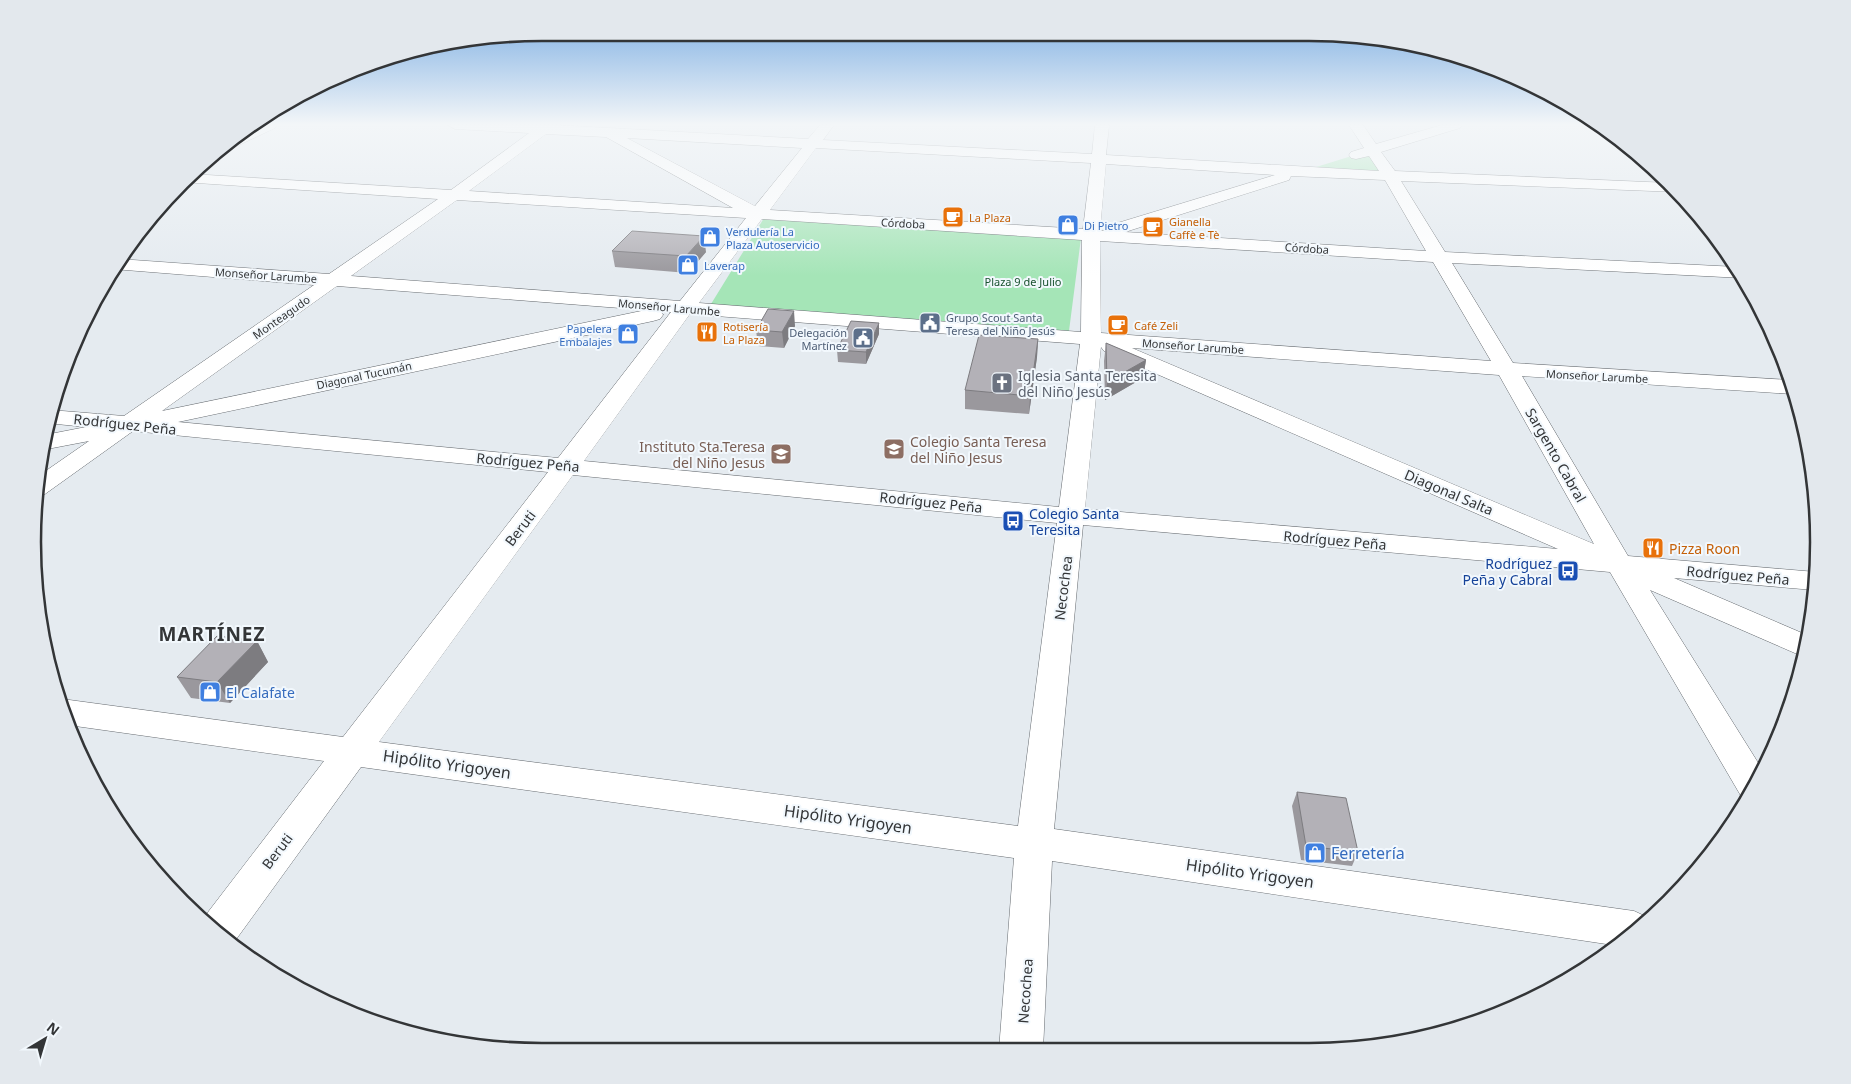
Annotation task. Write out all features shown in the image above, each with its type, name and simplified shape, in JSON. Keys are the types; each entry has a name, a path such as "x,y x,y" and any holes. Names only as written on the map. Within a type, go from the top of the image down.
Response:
{"street":[{"name":"Monteagudo","path":"45,483 481,176"},
{"path":"686,176 758,214"},
{"name":"Beruti","path":"221,926 684,309 789,176"},
{"name":"Necochea","path":"1021,1043 1034,844 1091,339 1091,234 1097,176"},
{"path":"1091,234 1129,226 1289,176"},
{"path":"1381,176 1662,187"},
{"name":"Sargento Cabral","path":"1390,176 1437,257 1507,370 1620,565 1750,779"},
{"name":"Córdoba","path":"198,179 1437,257 1730,271"},
{"name":"Monseñor Larumbe","path":"126,265 684,309 1507,370 1785,387"},
{"name":"Diagonal Tucumán","path":"52,441 684,309"},
{"name":"Diagonal Salta","path":"1091,339 1799,644"},
{"name":"Rodríguez Peña","path":"57,417 1072,516 1808,580"},
{"name":"Hipólito Yrigoyen","path":"72,713 1080,849 1626,929"}],"green space":[{"name":"Plaza 9 de Julio","path":"764,218 1081,238 1069,331 711,304"}],"building":[{"path":"632,231 704,236 686,256 612,251"},
{"path":"768,309 794,311 782,332 756,330"},
{"path":"851,321 879,323 866,352 837,350"},
{"name":"Iglesia Santa Teresita del Niño Jesús","path":"979,335 1038,339 1030,396 965,390"},
{"path":"1106,343 1146,360 1107,382"},
{"path":"217,636 257,641 217,682 177,677"},
{"path":"1297,792 1346,798 1358,852 1306,846"}],"place":[{"name":"La Plaza","path":"953,217"},
{"name":"Di Pietro","path":"1068,225"},
{"name":"Gianella Caffè e Tè","path":"1153,227"},
{"name":"Verdulería La Plaza Autoservicio","path":"710,237"},
{"name":"Laverap","path":"688,265"},
{"name":"Grupo Scout Santa Teresa del Niño Jesús","path":"930,323"},
{"name":"Café Zeli","path":"1118,325"},
{"name":"Rotisería La Plaza","path":"707,332"},
{"name":"Papelera Embalajes","path":"628,334"},
{"name":"Delegación Martínez","path":"863,338"},
{"name":"Iglesia Santa Teresita del Niño Jesús","path":"1002,383"},
{"name":"Colegio Santa Teresa del Niño Jesus","path":"894,449"},
{"name":"Instituto Sta.Teresa del Niño Jesus","path":"781,454"},
{"name":"Colegio Santa Teresita","path":"1013,521"},
{"name":"Pizza Roon","path":"1653,548"},
{"name":"Rodríguez Peña y Cabral","path":"1568,571"},
{"name":"El Calafate","path":"210,692"},
{"name":"Ferretería","path":"1315,853"}],"district":[{"name":"MARTÍNEZ","path":"212,634"}]}
